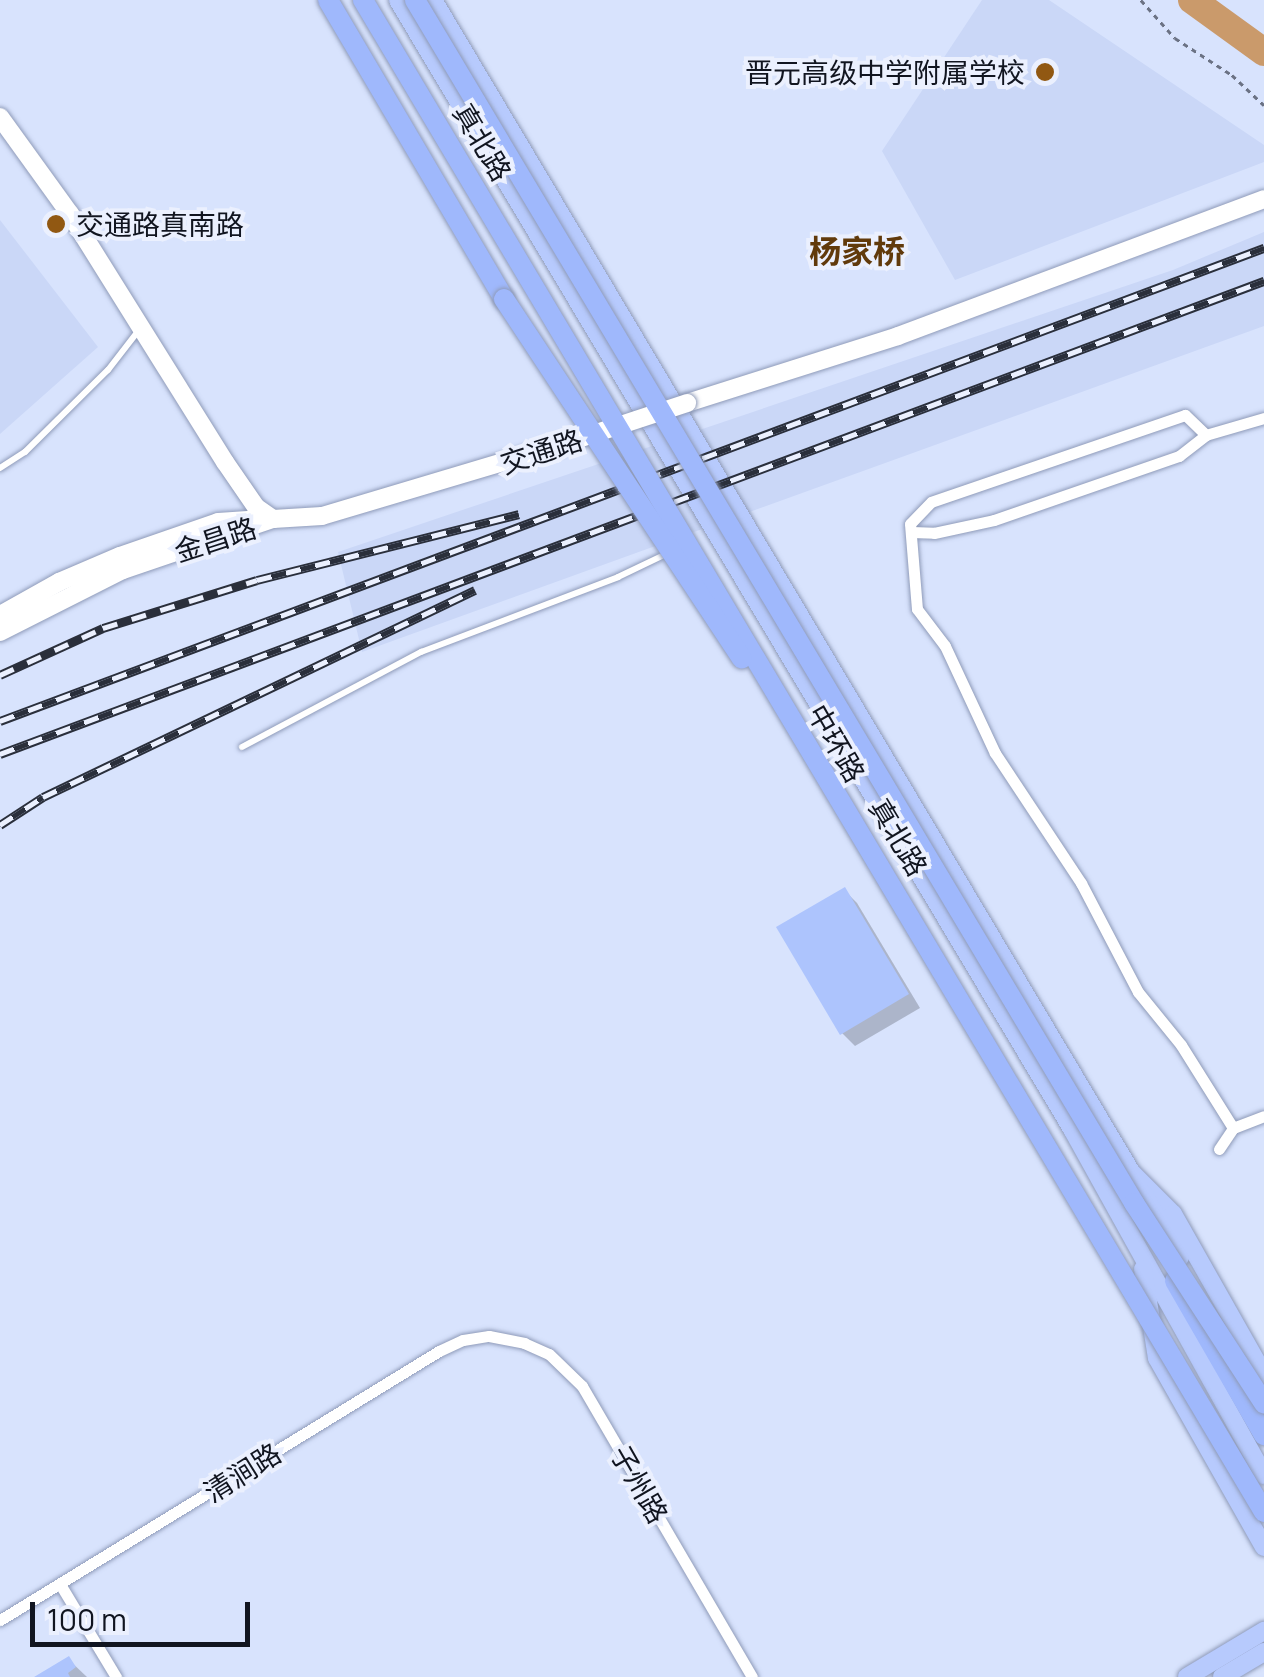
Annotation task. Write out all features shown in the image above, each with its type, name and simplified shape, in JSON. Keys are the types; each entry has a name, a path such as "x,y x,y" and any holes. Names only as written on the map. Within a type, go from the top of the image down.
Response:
{"highway":[{"path":"328,0 504,299 836,796"},
{"name":"中环路","path":"363,0 1264,1512"},
{"name":"中环路","path":"415,0 1134,1203 1264,1435"},
{"path":"1134,1203 1264,1405"}],"main road":[{"name":"真北路","path":"398,0 1072,1129 1264,1475"},
{"name":"真北路","path":"433,0 1132,1172 1264,1405"},
{"path":"0,117 63,202 140,330 256,507 274,519"},
{"name":"交通路","path":"274,519 292,522 360,506 898,336 1264,199"},
{"name":"金昌路","path":"0,615 59,582 185,533 218,522 274,519"},
{"name":"金昌路","path":"0,632 123,570 274,519"},
{"name":"真北路","path":"1132,1172 1172,1214 1264,1375"},
{"path":"1141,1254 1157,1358 1264,1547"},
{"path":"1186,1677 1264,1631"},
{"path":"1222,1677 1264,1652"}],"street":[{"path":"1206,435 1185,415 931,502 910,524 917,609 945,646 994,753 1080,883 1138,992 1181,1046 1233,1128"},
{"path":"911,532 934,533 994,520 1179,456 1206,435 1264,418"},
{"path":"1219,1149 1233,1128 1264,1116"},
{"name":"清涧路","path":"0,1620 439,1351 462,1340 489,1336"},
{"name":"子州路","path":"489,1336 524,1343 549,1354 582,1386 752,1677"},
{"path":"60,1584 116,1677"}],"lane":[{"path":"0,468 24,452 108,370 140,330"},
{"path":"242,747 421,652 618,577 717,530"}],"path":[{"path":"1140,0 1175,38 1232,75 1264,105"}],"shaded area":[{"name":"晋元高级中学附属学校","path":"982,0 1049,0 1264,145 1264,162 955,280 882,151"},
{"path":"0,220 98,347 0,434"},
{"path":"1264,232 1264,326 362,652 338,552 1173,270"}],"building":[{"path":"845,887 909,994 840,1035 776,927"},
{"path":"69,1656 76,1667 68,1673 70,1677 34,1677"}],"waterway":[{"path":"1192,0 1264,52"}],"railway":[{"path":"0,721 1264,248"},
{"path":"0,754 1264,281"},
{"path":"0,675 103,628 257,580 519,514"},
{"path":"0,825 43,797 475,590"}],"place":[{"name":"晋元高级中学附属学校","path":"1045,72"},
{"name":"交通路真南路","path":"56,224"}],"district":[{"name":"杨家桥","path":"857,251"}]}
